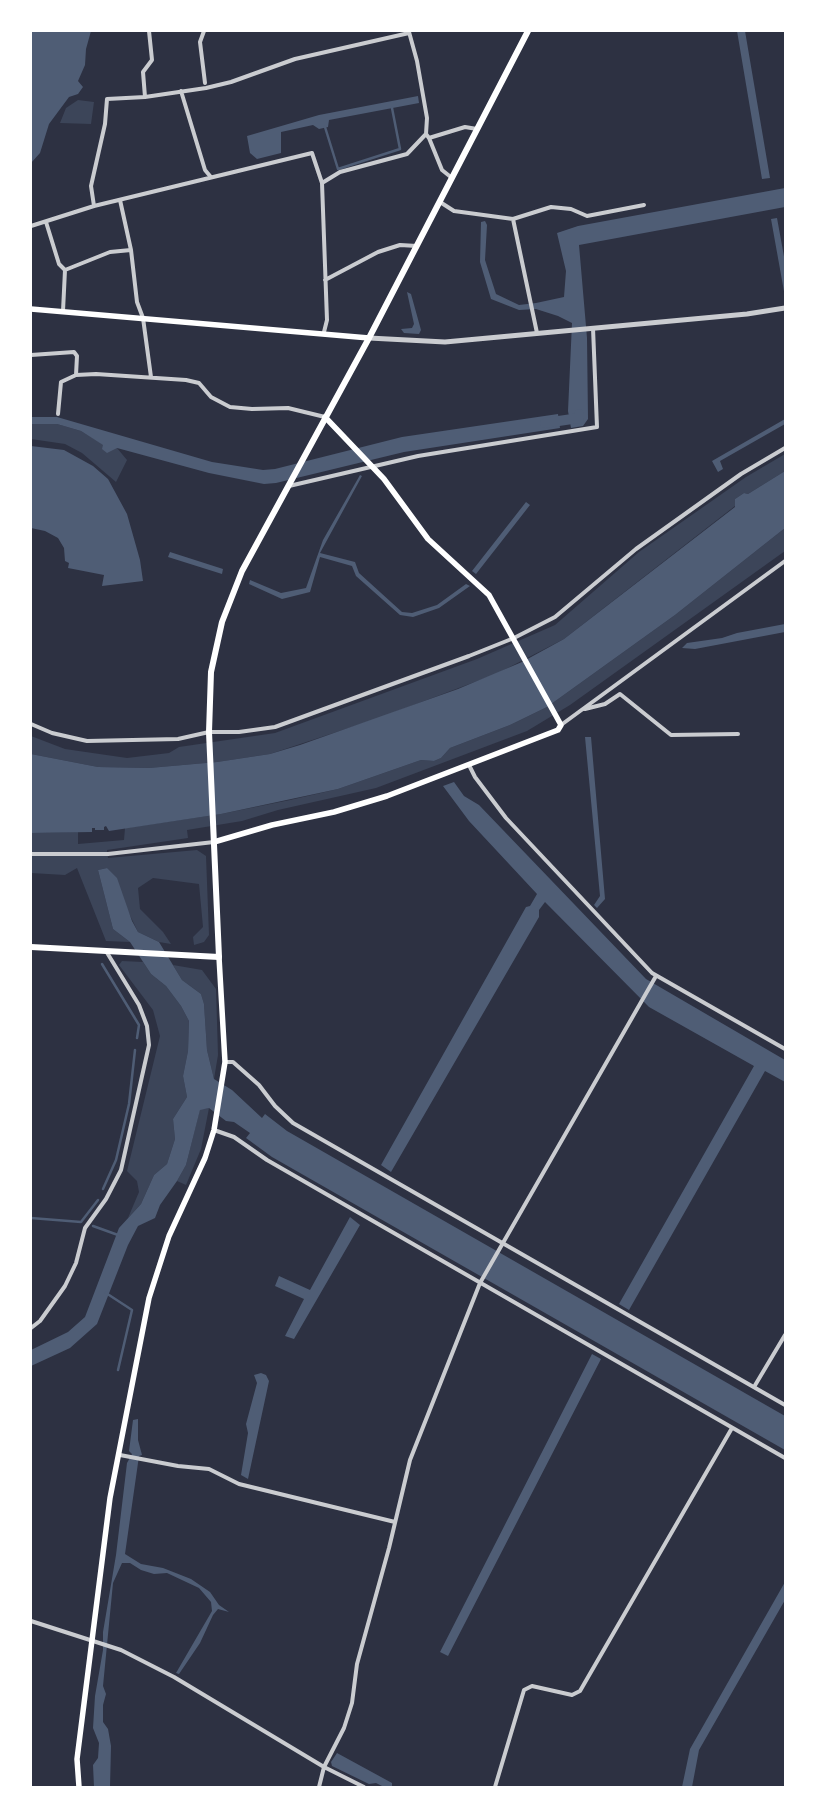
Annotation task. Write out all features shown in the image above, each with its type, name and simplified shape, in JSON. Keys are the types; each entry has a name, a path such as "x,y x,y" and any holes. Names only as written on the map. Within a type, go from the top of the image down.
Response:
{"main road":[{"path":"80,1787 77,1759 110,1498 120,1455 149,1298 169,1236 205,1158 214,1130 225,1062 209,732 211,672 222,622 242,571 287,485 369,338 528,31"},
{"path":"31,309 324,332 369,338"},
{"path":"214,842 272,825 334,812 387,796 558,730 560,723 489,596 428,539 384,479 325,417"},
{"path":"31,947 219,957"}],"street":[{"path":"145,97 143,72 152,60 149,31"},
{"path":"204,31 200,42 205,84"},
{"path":"94,206 91,186 104,124 107,99 145,97 231,82 295,59 409,32 417,61 427,118 428,136 442,170 452,178"},
{"path":"181,91 205,170 210,176"},
{"path":"322,183 340,172 407,154 428,136 465,127 477,129"},
{"path":"31,226 94,206 206,180 210,176 312,153 322,183 327,320 324,332"},
{"path":"120,200 131,250 138,302 143,318 151,377"},
{"path":"440,202 454,211 512,219 551,207 571,209 587,216 644,205"},
{"path":"512,219 538,333"},
{"path":"46,222 59,264 65,270 63,311"},
{"path":"325,280 378,252 400,245 417,246"},
{"path":"65,270 110,252 131,250"},
{"path":"369,338 445,342 747,314 785,308"},
{"path":"287,485 418,456 597,427 590,328"},
{"path":"31,355 74,352 77,356 76,374"},
{"path":"58,414 61,382 76,374 151,377 199,383 210,397 230,407 252,410 294,409 325,417"},
{"path":"31,724 52,733 87,741 178,739 209,732 239,732 275,726 514,638 555,617 636,549 741,474 785,448"},
{"path":"560,723 583,710 785,561"},
{"path":"583,710 605,704 620,694 671,735 738,734"},
{"path":"469,765 475,777 506,818 655,978 785,1048"},
{"path":"31,854 108,854 214,842"},
{"path":"31,1328 40,1320 65,1286 76,1263 85,1228 106,1199 121,1170 149,1045 148,1026 139,1005 106,951"},
{"path":"319,1787 324,1767 344,1728 352,1702 357,1664 410,1460 480,1282 655,978"},
{"path":"225,1062 232,1062 259,1086 275,1106 293,1123 785,1405"},
{"path":"214,1130 234,1137 267,1160 785,1458"},
{"path":"754,1387 785,1335"},
{"path":"495,1787 524,1690 532,1686 572,1695 580,1691 732,1428"},
{"path":"120,1455 209,1469 239,1484 395,1522"},
{"path":"31,1621 110,1646 174,1677 324,1767 364,1787"}],"shaded area":[{"path":"31,31 91,31 86,49 85,65 78,81 83,87 78,94 69,97 49,124 40,153 31,163"},
{"path":"737,31 745,31 770,178 762,179"},
{"path":"418,96 419,103 329,120 328,127 319,129 313,125 281,132 281,153 257,159 250,153 247,136 319,115"},
{"path":"78,100 94,102 91,124 60,123 66,108"},
{"path":"785,188 785,207 579,245 587,338 588,419 583,426 571,428 568,411 572,323 536,309 519,310 491,299 480,262 481,222 485,221 487,225 485,260 496,294 519,305 564,297 566,271 557,233 578,226"},
{"path":"777,218 785,262 785,297 771,219"},
{"path":"407,292 411,294 421,330 419,334 404,333 401,329 412,328 414,324"},
{"path":"558,414 560,428 404,452 276,483 264,484 209,473 117,448 107,453 102,449 103,445 81,431 57,424 31,424 31,417 57,417 212,462 263,470 275,469 402,437"},
{"path":"785,419 785,424 720,461 723,469 718,472 712,461"},
{"path":"31,424 57,424 81,431 104,445 117,448 127,460 116,482 82,453 65,444 31,439"},
{"path":"31,446 64,450 93,466 108,479 127,514 140,560 143,581 102,586 104,575 68,568 69,563 65,561 64,548 58,538 45,531 31,528"},
{"path":"785,454 785,471 748,494 744,493 735,499 735,506 564,639 496,674 379,718 270,754 217,762 149,768 98,767 31,754 31,736 65,749 127,758 169,753 179,747 275,733 477,659 555,625 639,552 746,477"},
{"path":"785,471 785,528 675,615 547,707 510,725 450,748 441,758 434,761 421,760 338,789 221,814 109,831 106,826 104,830 92,828 92,832 31,833 31,754 98,767 149,768 217,762 270,754 458,689 522,662 564,639 735,507 735,499 744,493 748,494"},
{"path":"360,475 362,476 320,553 355,562 359,573 402,612 412,613 437,605 466,584 470,586 439,608 413,617 400,615 356,576 352,566 320,557 310,592 282,599 249,584 250,580 281,593 306,588 323,540"},
{"path":"526,502 530,505 476,574 472,571"},
{"path":"785,528 785,551 570,705 527,731 376,788 278,810 242,821 187,830 188,838 107,850 108,858 197,850 206,856 209,935 204,942 194,945 193,937 203,927 199,884 153,878 138,888 140,909 163,932 171,944 159,942 138,932 107,868 98,870 113,929 130,942 106,941 77,868 65,875 31,873 31,833 78,832 78,844 124,840 125,828 221,814 290,800 338,789 421,760 434,761 441,758 450,748 510,725 547,707 675,615"},
{"path":"170,552 223,569 222,574 168,557"},
{"path":"785,624 785,632 695,649 682,648 687,643 722,638 737,633"},
{"path":"585,737 591,737 605,899 597,908 594,905 600,896"},
{"path":"454,782 464,796 479,805 646,979 785,1060 785,1082 765,1071 629,1310 619,1304 754,1066 649,1007 545,902 539,910 539,917 391,1172 381,1165 526,907 530,906 537,894 469,821 443,786"},
{"path":"107,868 117,878 132,921 138,932 159,942 182,980 201,994 204,1004 207,1050 214,1079 232,1090 262,1118 265,1114 287,1131 785,1416 785,1450 272,1157 246,1138 250,1133 234,1122 226,1121 209,1108 200,1110 186,1165 177,1181 160,1205 155,1218 138,1226 128,1245 97,1324 70,1348 31,1366 31,1350 68,1332 85,1317 119,1228 141,1204 154,1175 167,1164 175,1139 173,1119 187,1097 183,1076 188,1051 189,1021 181,1006 166,986 151,974 130,942 113,929 98,870"},
{"path":"122,961 143,962 151,974 166,986 181,1006 189,1021 188,1051 183,1076 187,1097 173,1119 175,1139 167,1164 154,1175 141,1204 128,1218 139,1192 137,1181 127,1171 160,1036 153,1010 119,965"},
{"path":"173,965 202,970 216,989 218,1055 214,1079 207,1050 204,1004 201,994 182,980"},
{"path":"209,1108 201,1149 186,1185 177,1181 186,1165 200,1109"},
{"path":"350,1217 360,1225 294,1339 285,1336 304,1299 275,1286 279,1276 310,1290"},
{"path":"592,1354 601,1359 448,1656 440,1652"},
{"path":"261,1373 266,1375 269,1381 248,1479 241,1475 248,1433 246,1424 257,1383 254,1375"},
{"path":"138,1419 138,1440 142,1455 139,1456 125,1554 141,1564 163,1568 191,1579 210,1592 219,1605 229,1612 218,1609 213,1615 200,1643 179,1674 176,1673 212,1611 211,1602 199,1588 167,1573 154,1574 141,1570 130,1563 122,1563 113,1583 103,1686 106,1694 103,1705 103,1722 108,1729 111,1746 110,1787 94,1787 93,1765 98,1758 99,1743 93,1728 95,1696 103,1650 103,1632 116,1555 127,1463 132,1454 129,1451 133,1420"},
{"path":"785,1582 785,1600 699,1750 692,1787 682,1787 690,1749"},
{"path":"337,1753 392,1783 392,1787 384,1787 376,1783 369,1784 332,1766 331,1762"}],"waterway":[{"path":"325,127 338,169 400,149 392,108"},
{"path":"545,423 579,418 579,414"},
{"path":"102,964 139,1025 137,1038"},
{"path":"103,1189 116,1160 129,1104 135,1050"},
{"path":"31,1218 81,1222 98,1200"},
{"path":"93,1226 118,1235"},
{"path":"106,1293 132,1310 118,1370"}]}
